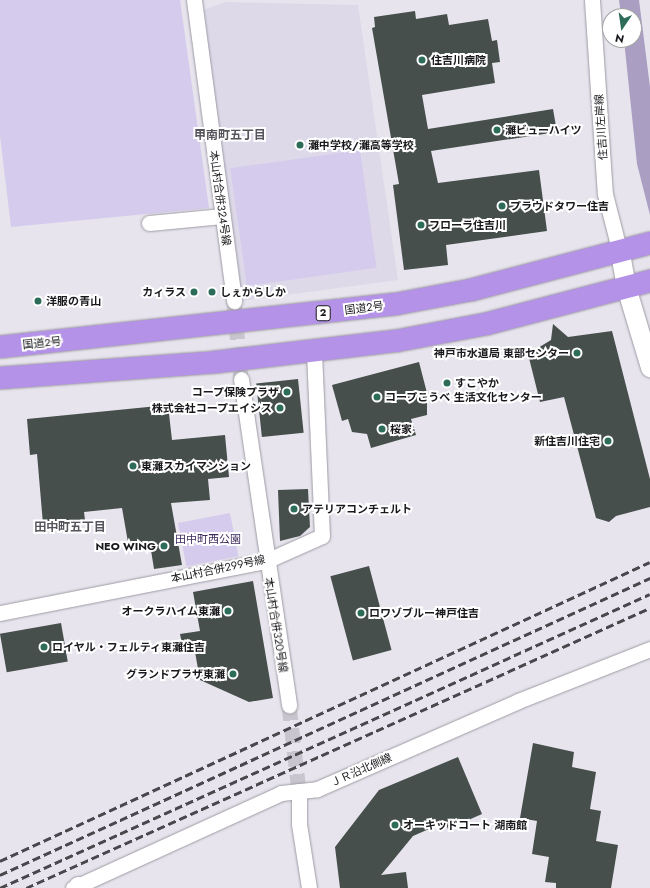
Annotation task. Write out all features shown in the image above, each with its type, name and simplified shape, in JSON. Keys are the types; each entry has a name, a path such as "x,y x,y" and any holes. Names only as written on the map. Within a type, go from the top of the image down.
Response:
{"highway":[{"name":"国道2号","path":"0,347 396,304 471,290 620,253 645,245"},
{"path":"0,378 314,351 396,341 486,324 650,281"}],"street":[{"name":"本山村合併３２４号線","path":"194,0 234,301"},
{"name":"住吉川左岸線","path":"592,0 605,194 620,253"},
{"path":"149,223 223,216"},
{"path":"620,253 626,287 650,367"},
{"name":"本山村合併２９９号線","path":"0,613 266,561 322,536 314,351"},
{"name":"本山村合併３２０号線","path":"242,379 266,561 289,705"},
{"name":"ＪＲ沿北側線","path":"77,887 281,794 317,789 518,701 650,649"},
{"path":"299,791 299,824 309,888"}],"shaded area":[{"path":"619,0 639,0 640,8 620,8"},
{"name":"灘中学校/灘高等学校","path":"225,2 358,5 398,280 241,301 203,10"},
{"path":"642,24 650,87 650,215 637,164 625,48 642,48"}],"green space":[{"path":"0,0 180,0 209,208 11,227 0,136"},
{"path":"360,150 377,268 247,286 230,168"},
{"name":"田中町西公園","path":"230,513 238,556 186,566 178,523"}],"building":[{"path":"415,11 416,19 447,14 449,25 488,19 492,41 497,40 500,62 492,63 495,83 422,95 428,129 553,109 557,132 431,151 438,183 539,170 547,231 446,245 448,265 404,270 393,185 399,184 372,28 375,27 374,17"},
{"name":"新住吉川住宅","path":"553,324 568,337 612,331 650,479 650,507 616,516 609,522 596,518 564,397 540,402 528,354 551,340"},
{"name":"コープこうべ 生活文化センター","path":"419,362 427,393 427,415 411,419 416,435 371,448 367,434 352,432 348,419 342,421 332,385"},
{"name":"株式会社コープエイシス","path":"298,379 304,433 262,437 256,383"},
{"name":"東灘スカイマンション","path":"168,405 172,440 225,435 229,477 208,479 210,500 171,503 182,565 154,569 150,544 129,548 122,508 84,512 85,520 43,524 37,454 30,455 27,419"},
{"name":"アテリアコンチェルト","path":"308,489 310,527 300,536 280,541 278,490"},
{"name":"ロワゾブルー神戸住吉","path":"369,566 392,650 353,660 330,576"},
{"path":"253,581 273,698 249,702 200,680 195,652 184,654 180,634 200,631 193,592"},
{"name":"ロイヤル・フェルティ東灘住吉","path":"61,623 68,661 7,672 0,634"},
{"path":"533,743 574,752 572,767 596,772 590,809 601,811 596,841 618,845 611,888 556,888 556,883 545,882 549,857 532,854 537,821 520,818"},
{"name":"オーキッドコート 湖南館","path":"458,757 482,814 448,829 445,822 413,836 381,875 406,872 408,888 340,888 335,847 379,790"}],"tunnel":[{"path":"234,301 241,379"},
{"path":"289,705 299,791"}],"railway":[{"path":"0,861 650,562"},
{"path":"0,875 650,578"},
{"path":"0,888 650,594"},
{"path":"26,888 650,608"}],"place":[{"name":"住吉川病院","path":"422,60"},
{"name":"灘ビューハイツ","path":"497,130"},
{"name":"灘中学校/灘高等学校","path":"300,145"},
{"name":"プラウドタワー住吉","path":"502,206"},
{"name":"フローラ住吉川","path":"421,225"},
{"name":"カィラス","path":"194,292"},
{"name":"しぇからしか","path":"212,292"},
{"name":"洋服の青山","path":"38,301"},
{"name":"神戸市水道局 東部センター","path":"577,353"},
{"name":"すこやか","path":"447,383"},
{"name":"コープ保険プラザ","path":"287,392"},
{"name":"コープこうべ 生活文化センター","path":"377,397"},
{"name":"株式会社コープエイシス","path":"280,408"},
{"name":"桜家","path":"382,429"},
{"name":"新住吉川住宅","path":"608,441"},
{"name":"東灘スカイマンション","path":"133,466"},
{"name":"アテリアコンチェルト","path":"294,509"},
{"name":"NEO WING","path":"164,546"},
{"name":"オークラハイム東灘","path":"228,611"},
{"name":"ロワゾブルー神戸住吉","path":"361,613"},
{"name":"ロイヤル・フェルティ東灘住吉","path":"44,647"},
{"name":"グランドプラザ東灘","path":"233,674"},
{"name":"オーキッドコート 湖南館","path":"395,825"}],"district":[{"name":"甲南町五丁目","path":"230,136"},
{"name":"田中町五丁目","path":"70,528"}]}
